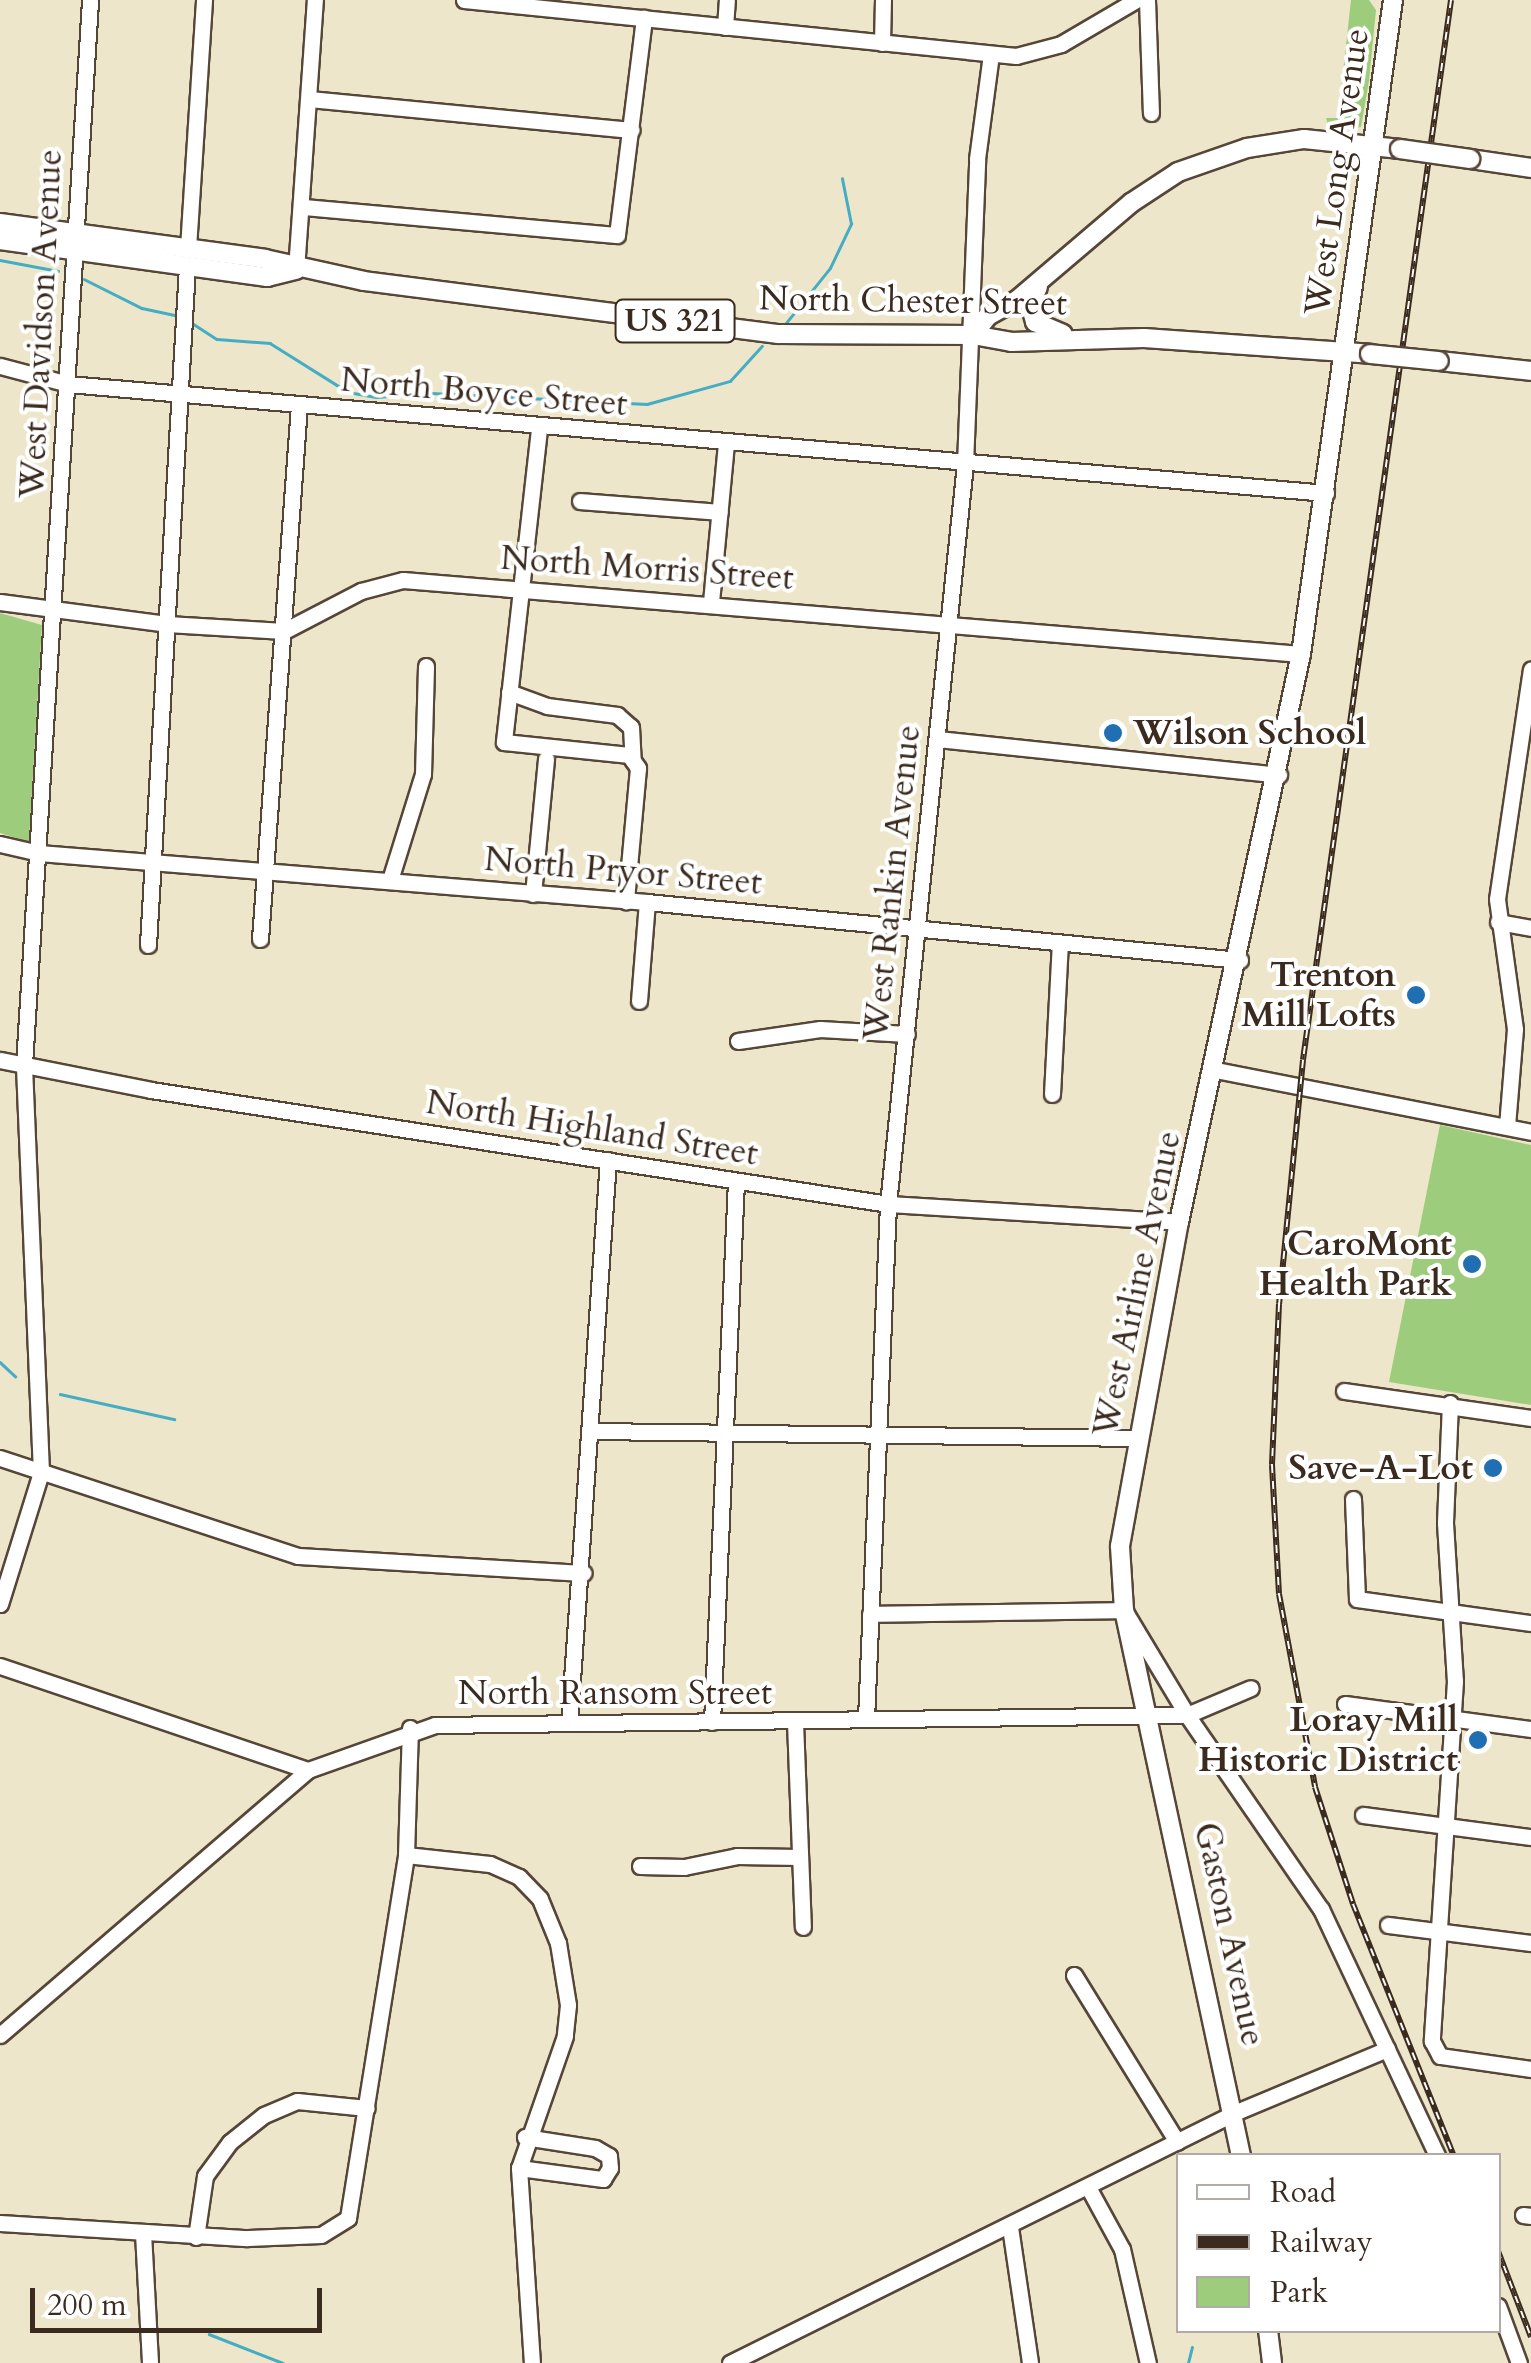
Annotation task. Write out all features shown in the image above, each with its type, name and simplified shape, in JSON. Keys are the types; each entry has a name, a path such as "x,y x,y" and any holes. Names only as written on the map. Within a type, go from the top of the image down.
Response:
{"main road":[{"name":"West Long Avenue","path":"1345,352 1393,0"},
{"path":"973,335 988,316 1041,281 1151,189 1213,157 1304,140 1531,168"},
{"name":"North Chester Street","path":"0,223 75,242"},
{"name":"North Chester Street","path":"0,240 75,242 187,257 267,277 296,270 775,334 973,335 1011,342 1078,338 1212,340 1531,371"},
{"path":"1041,281 1030,304 1035,322 1078,338"},
{"name":"West Airline Avenue","path":"1124,1610 1120,1546 1138,1438 1179,1222 1279,775 1302,654 1345,352"},
{"name":"Gaston Avenue","path":"1124,1610 1241,2153"},
{"path":"1268,2333 1272,2363"}],"street":[{"name":"West Davidson Avenue","path":"0,1604 41,1472 24,1065 90,0"},
{"path":"148,945 204,0"},
{"path":"296,270 315,0"},
{"path":"464,0 592,6 644,18 991,54 1046,50 1136,0"},
{"path":"725,27 727,0"},
{"path":"882,43 883,0"},
{"path":"1147,0 1150,113"},
{"path":"303,206 616,235 644,18"},
{"name":"West Rankin Avenue","path":"866,1719 888,1204 920,927 965,464 977,159 991,54"},
{"path":"309,99 632,130"},
{"name":"North Boyce Street","path":"0,366 68,384 539,429 1326,493"},
{"path":"260,939 263,882 270,870 299,406"},
{"path":"539,429 504,742 635,764"},
{"path":"711,602 726,442"},
{"path":"580,501 720,512"},
{"name":"North Morris Street","path":"0,602 54,613 284,631 388,582 711,602 1302,654"},
{"path":"390,880 423,774 426,666"},
{"path":"1507,1126 1515,1029 1498,922 1531,669"},
{"path":"510,692 546,706 617,714 631,727 635,764 626,902"},
{"path":"938,739 1279,775"},
{"path":"533,894 546,759"},
{"path":"1512,798 1531,800"},
{"name":"North Pryor Street","path":"0,844 39,854 646,902 1240,960"},
{"path":"639,1001 646,902"},
{"path":"1498,922 1531,928"},
{"path":"1052,1094 1060,943"},
{"path":"738,1041 820,1028 907,1034"},
{"name":"North Highland Street","path":"0,1060 888,1204 1179,1222"},
{"path":"1216,1070 1531,1132"},
{"path":"570,1723 608,1160"},
{"path":"712,1722 736,1181"},
{"path":"1344,1390 1531,1418"},
{"path":"1450,1403 1445,1484 1454,1718 1438,1932 1435,2051 1531,2069"},
{"path":"590,1431 1138,1438"},
{"path":"0,1458 298,1556 582,1573"},
{"path":"1354,1499 1356,1599 1531,1623"},
{"path":"870,1614 1124,1610"},
{"name":"West Airline Avenue","path":"1124,1610 1187,1715 1305,1882 1436,2153"},
{"path":"0,1666 308,1770"},
{"name":"North Ransom Street","path":"0,2035 308,1770 410,1728 1187,1715 1251,1688"},
{"path":"1344,1704 1531,1729"},
{"path":"794,1722 802,1928"},
{"path":"0,2223 196,2236 295,2236 338,2229 348,2218 406,1855 410,1728"},
{"path":"1363,1815 1531,1837"},
{"path":"406,1855 505,1869 531,1886 553,1928 568,2020 524,2137 519,2168 532,2363"},
{"path":"640,1866 684,1867 737,1856 799,1857"},
{"path":"1388,1926 1531,1944"},
{"path":"1074,1975 1177,2142"},
{"path":"730,2363 1010,2227 1234,2112 1387,2049"},
{"path":"196,2236 206,2176 253,2123 297,2100 366,2108"},
{"path":"519,2168 604,2179 610,2168 609,2156 595,2148 524,2137"},
{"path":"1088,2187 1122,2248 1148,2363"},
{"path":"1010,2227 1030,2363"},
{"path":"143,2233 150,2363"},
{"path":"1501,2314 1519,2363"}],"green space":[{"path":"1351,0 1369,0 1376,10 1369,81 1361,127 1330,132 1326,118 1338,118"},
{"path":"0,613 42,625 29,842 0,833"},
{"name":"CaroMont Health Park","path":"1440,1125 1531,1145 1531,1405 1389,1382"}],"waterway":[{"path":"786,323 830,268 851,224 842,179"},
{"path":"0,260 58,271"},
{"path":"84,279 142,308 175,315"},
{"path":"189,321 217,339 270,343 348,392 376,397 431,393 647,404 730,381 762,346"},
{"path":"0,1362 15,1376"},
{"path":"60,1394 174,1419"},
{"path":"209,2334 283,2363"},
{"path":"1188,2363 1192,2347"}],"railway":[{"path":"1451,0 1303,1060 1279,1304 1272,1465 1279,1594 1315,1787 1353,1904 1453,2153"},
{"path":"1501,2259 1531,2337"}],"place":[{"name":"Wilson School","path":"1113,733"},
{"name":"Trenton Mill Lofts","path":"1416,995"},
{"name":"CaroMont Health Park","path":"1472,1264"},
{"name":"Save-A-Lot","path":"1493,1468"},
{"name":"Loray Mill Historic District","path":"1478,1740"}]}
